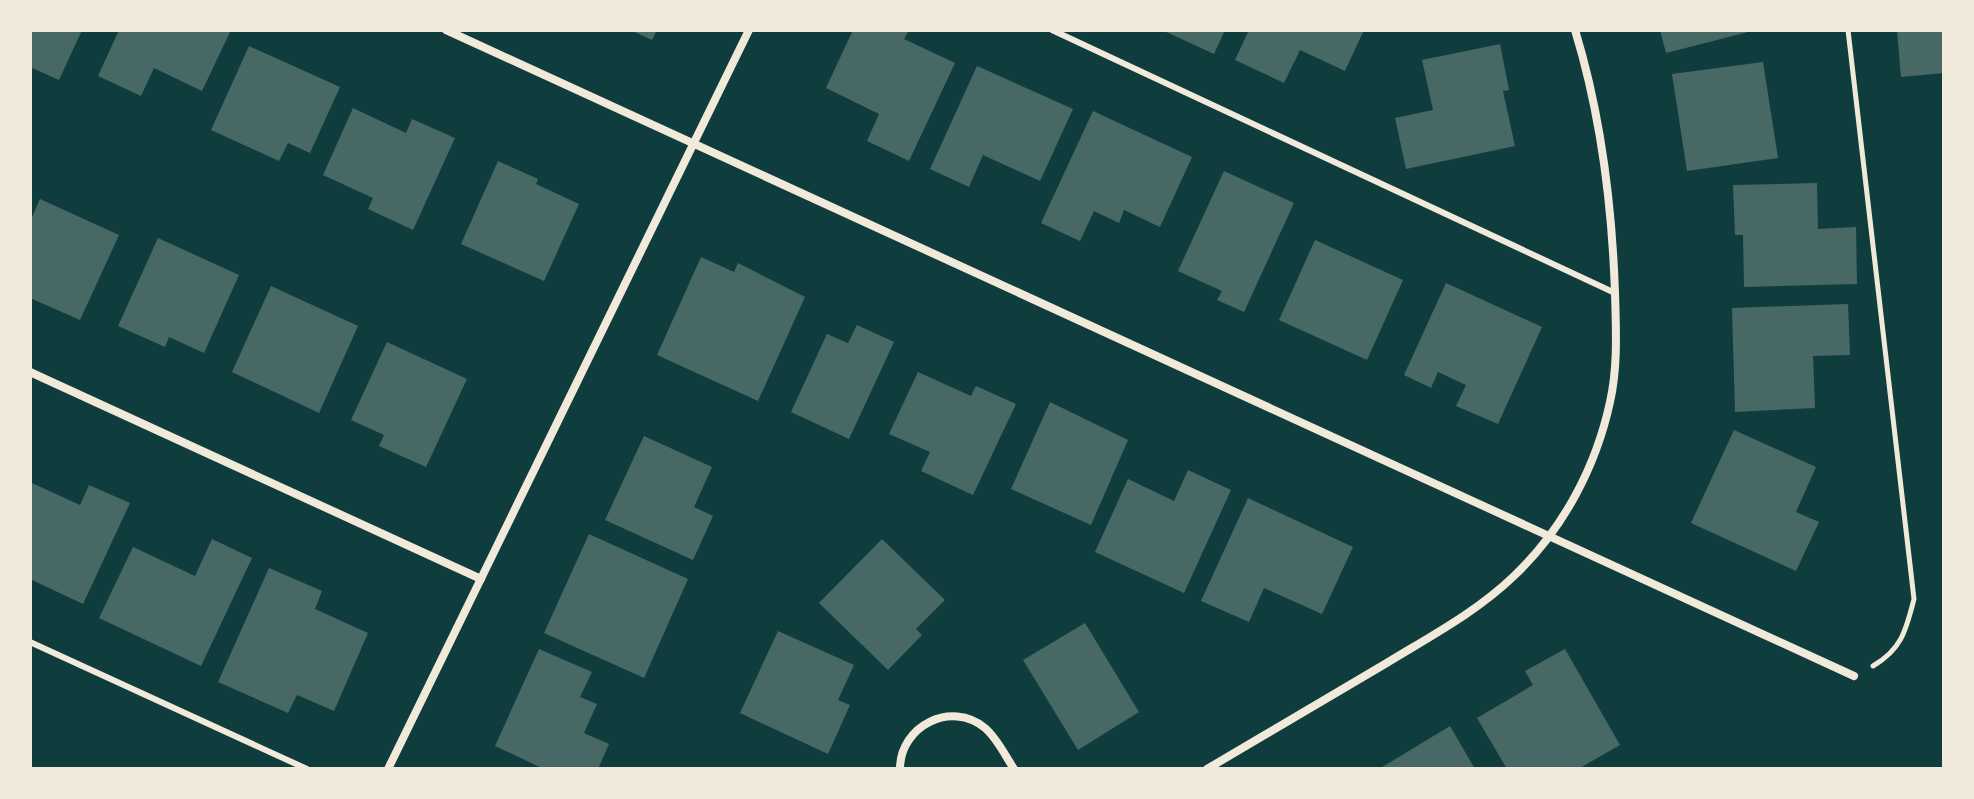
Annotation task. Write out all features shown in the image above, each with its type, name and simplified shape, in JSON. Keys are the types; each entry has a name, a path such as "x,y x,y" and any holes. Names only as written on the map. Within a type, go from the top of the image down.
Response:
{"street":[{"path":"446,30 1854,676"},
{"path":"388,769 749,30"},
{"path":"1207,769 1453,623 1517,574 1549,536 1585,475 1610,400 1617,343 1605,166 1575,30"},
{"path":"30,372 481,579"},
{"path":"900,769 905,744 918,727 941,717 962,717 986,729 1014,769"}],"lane":[{"path":"1052,30 1615,293"},
{"path":"30,642 307,769"}],"path":[{"path":"1848,30 1914,599 1906,629 1891,655 1854,676"}],"building":[{"path":"30,30 82,30 59,80 30,67"},
{"path":"119,30 231,30 202,91 154,68 141,96 98,76"},
{"path":"630,30 657,30 652,40"},
{"path":"853,30 909,30 904,39 955,63 909,161 867,141 879,114 826,88"},
{"path":"1162,30 1225,30 1214,54"},
{"path":"1249,30 1364,30 1345,71 1300,50 1284,83 1235,60"},
{"path":"1660,30 1752,30 1752,31 1666,53"},
{"path":"1897,30 1944,30 1944,73 1901,77"},
{"path":"1500,44 1509,90 1503,91 1515,146 1406,169 1395,118 1433,110 1422,60"},
{"path":"249,46 340,87 310,153 288,143 279,161 211,130"},
{"path":"1763,62 1778,158 1687,171 1672,74"},
{"path":"977,66 1073,109 1040,181 983,155 969,187 930,169"},
{"path":"353,108 406,133 412,119 455,138 413,230 368,209 373,198 323,175"},
{"path":"1093,111 1192,157 1160,227 1124,210 1119,223 1094,211 1080,241 1041,223"},
{"path":"498,161 538,179 536,184 579,204 544,281 461,244"},
{"path":"1224,171 1294,203 1244,312 1217,300 1222,291 1178,271"},
{"path":"1817,183 1818,229 1856,227 1857,284 1744,287 1743,235 1735,235 1733,185"},
{"path":"40,199 119,235 80,320 30,298 30,222"},
{"path":"158,238 239,275 204,353 169,337 165,347 118,326"},
{"path":"1315,240 1403,280 1367,360 1279,320"},
{"path":"701,257 734,272 738,263 805,297 758,401 657,355"},
{"path":"1446,283 1542,327 1498,424 1456,406 1466,385 1438,372 1431,388 1404,375"},
{"path":"271,286 358,326 319,413 232,372"},
{"path":"1848,304 1850,355 1813,356 1815,408 1735,412 1732,308"},
{"path":"857,325 894,342 849,439 791,412 827,334 848,343"},
{"path":"387,342 467,379 426,467 379,446 384,435 351,420"},
{"path":"918,372 971,396 976,386 1016,404 973,495 921,471 930,452 889,434"},
{"path":"1050,402 1128,440 1091,525 1011,489"},
{"path":"1734,430 1816,467 1796,512 1819,522 1796,571 1691,523"},
{"path":"644,436 712,467 694,507 713,516 693,560 605,520"},
{"path":"1188,470 1231,490 1184,593 1095,552 1128,479 1174,501"},
{"path":"32,483 80,505 89,485 130,503 83,604 30,579"},
{"path":"1248,498 1353,547 1322,614 1264,588 1249,622 1201,601"},
{"path":"589,534 688,579 644,678 544,633"},
{"path":"212,539 252,558 201,666 99,618 133,547 195,576"},
{"path":"882,539 945,600 916,629 922,635 888,670 819,603"},
{"path":"269,568 322,591 315,609 368,633 334,711 297,695 288,713 218,682"},
{"path":"1085,623 1139,712 1078,750 1023,660"},
{"path":"778,631 854,665 838,700 850,705 828,754 740,713"},
{"path":"539,649 592,672 580,697 597,704 584,733 609,744 598,769 544,769 495,746"},
{"path":"1565,649 1620,745 1578,769 1507,769 1477,718 1533,685 1525,671"},
{"path":"1450,726 1475,769 1379,769"}]}
